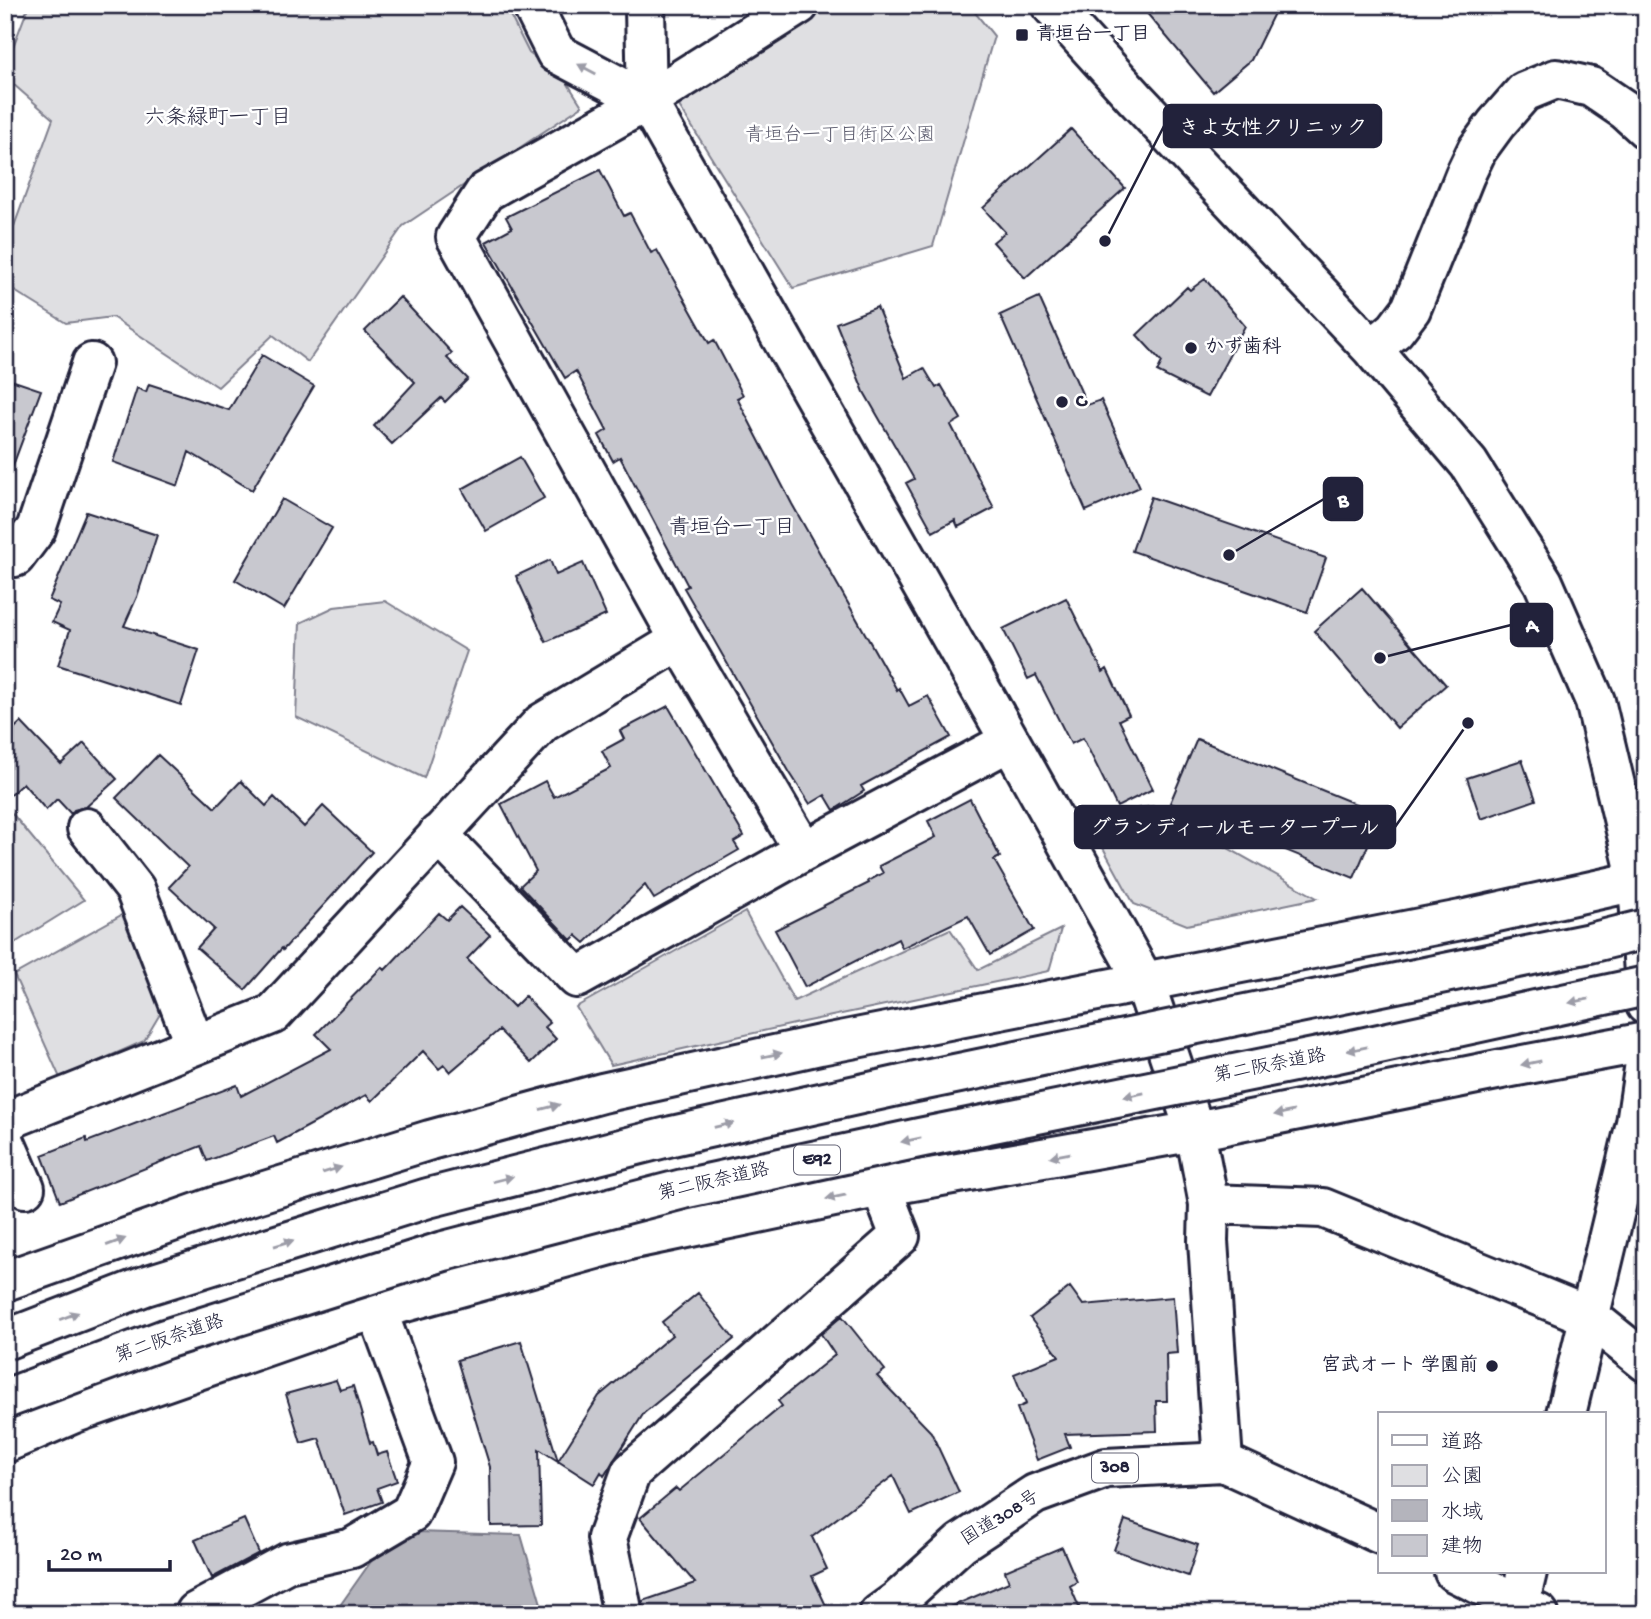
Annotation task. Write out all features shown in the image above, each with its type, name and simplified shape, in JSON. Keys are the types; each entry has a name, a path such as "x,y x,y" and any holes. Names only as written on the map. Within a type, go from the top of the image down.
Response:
{"main road":[{"path":"532,5 556,53 647,101"},
{"path":"644,5 647,101 1144,981 1195,1131 1209,1204 1208,1241 1223,1462"},
{"path":"799,5 647,101 485,192 456,237 680,640 804,850"},
{"path":"1051,5 1372,349 1469,464 1543,582 1595,701 1642,880 1646,1005"},
{"path":"1372,349 1395,330 1411,309 1477,150 1524,92 1556,79 1591,86 1646,129"},
{"path":"9,564 36,530 92,363"},
{"path":"5,1121 272,1014 542,723 680,640"},
{"path":"438,834 577,978 804,850 1010,741"},
{"path":"87,828 135,889 195,1045"},
{"path":"5,1281 217,1206 430,1140 602,1093 820,1045 1461,920 1642,880"},
{"path":"5,1340 145,1286 428,1198 672,1136 906,1084 1590,943 1646,929"},
{"name":"第二阪奈道路","path":"5,1399 165,1339 444,1251 683,1189 1646,986"},
{"path":"5,1443 85,1410 347,1318 629,1241 881,1187 1195,1131 1646,1042"},
{"path":"1566,1412 1636,1123 1646,1056"},
{"path":"5,1142 25,1188"},
{"path":"623,1614 607,1538 631,1472 900,1236 881,1187"},
{"path":"1209,1204 1323,1208 1590,1317 1646,1362"},
{"path":"197,1614 196,1612 287,1563 352,1548 411,1513 433,1462 377,1310"},
{"name":"国道308号","path":"879,1614 961,1543 1035,1494 1106,1468 1223,1462 1378,1533"},
{"path":"1459,1574 1526,1601"}],"green space":[{"path":"29,5 505,5 529,53 566,81 582,106 403,226 308,362 273,335 218,387 112,317 66,323 5,285 5,251 53,119 5,77 5,68"},
{"name":"青垣台一丁目街区公園","path":"823,5 969,5 994,36 933,246 793,288 676,101"},
{"path":"385,601 467,651 424,778 296,717 300,623 334,607"},
{"path":"5,805 84,900 5,949"},
{"path":"1153,806 1317,898 1187,925 1134,904 1091,826 1139,808"},
{"path":"745,912 794,1001 950,929 978,970 1061,929 1049,971 611,1065 576,1007"},
{"path":"125,913 163,1009 144,1041 60,1078 14,975"}],"water":[{"path":"415,1532 521,1535 544,1614 334,1614 384,1543"}],"building":[{"path":"1140,5 1278,5 1251,60 1213,92"},
{"path":"1071,129 1125,188 1025,278 993,242 1005,232 983,208"},
{"path":"600,170 624,216 630,213 651,253 657,250 709,343 714,340 743,395 737,398 792,504 897,690 899,688 909,706 928,696 951,737 861,786 864,791 834,810 825,795 810,804 790,773 684,588 688,586 620,457 613,461 599,435 607,430 576,371 565,378 486,242 512,228 506,217"},
{"name":"かず歯科","path":"1205,279 1245,326 1207,397 1157,372 1162,362 1137,335 1187,287 1190,290"},
{"path":"400,297 452,353 447,358 468,379 445,402 441,398 392,444 374,426 415,382 365,331"},
{"name":"C","path":"1039,297 1087,405 1101,400 1140,487 1086,511 1000,315"},
{"path":"877,307 906,378 924,368 936,388 941,385 961,419 951,425 994,508 958,527 955,520 933,532 906,483 914,479 864,392 836,323"},
{"path":"262,355 314,386 252,490 189,452 178,486 113,462 137,388 146,392 149,384 229,410"},
{"path":"5,378 41,390 9,476 5,475"},
{"path":"520,457 544,498 486,531 462,489"},
{"path":"1151,497 1326,558 1307,612 1132,551"},
{"path":"282,499 332,528 284,609 235,580"},
{"path":"86,512 157,535 137,597 124,626 199,650 181,705 58,665 70,630 52,622 60,605 49,600"},
{"path":"550,560 556,575 583,563 606,615 546,642 516,576"},
{"path":"1362,588 1446,685 1397,728 1314,631"},
{"path":"1066,598 1103,672 1107,669 1129,715 1119,720 1153,789 1117,807 1083,738 1071,744 1036,675 1028,679 1003,629"},
{"path":"668,706 744,836 734,842 739,850 654,899 645,885 585,943 576,935 571,940 520,886 536,871 501,804 545,781 554,797 611,768 602,751 624,739 620,731"},
{"path":"21,722 61,764 84,743 117,779 86,807 74,810 71,814 57,799 46,810 23,783 5,800 5,737"},
{"path":"1197,739 1373,811 1366,828 1374,831 1354,878 1170,803"},
{"path":"158,755 215,808 241,781 266,806 274,797 304,827 323,806 372,852 245,990 197,948 214,929 169,887 188,867 116,798"},
{"path":"1522,760 1536,800 1481,819 1467,778"},
{"path":"970,799 1000,857 994,860 1034,930 990,955 968,916 902,948 898,939 805,987 775,930 869,883 868,881 883,873 879,866 936,837 928,821"},
{"path":"460,907 490,935 467,959 514,1007 525,996 550,1023 545,1027 556,1039 531,1063 499,1030 450,1072 444,1065 439,1069 423,1051 372,1101 366,1095 277,1143 274,1136 207,1161 201,1146 60,1202 42,1155 86,1138 87,1142 237,1085 241,1096 331,1049 316,1034 382,967 385,970 439,913 447,920"},
{"path":"1070,1287 1083,1305 1173,1297 1177,1353 1166,1354 1167,1401 1156,1401 1157,1431 1065,1434 1070,1447 1037,1460 1017,1408 1026,1404 1014,1374 1059,1356 1030,1318"},
{"path":"698,1293 734,1339 644,1413 604,1476 601,1472 594,1484 539,1449 541,1525 491,1526 490,1467 457,1360 521,1341 558,1461 599,1396 672,1335 662,1322"},
{"path":"842,1316 885,1370 877,1376 931,1432 959,1492 911,1514 893,1476 812,1537 827,1569 812,1576 830,1614 644,1614 643,1601 695,1583 640,1518 676,1488 679,1491 782,1406 778,1401 835,1355 821,1334"},
{"path":"336,1380 340,1390 353,1386 370,1443 373,1442 377,1455 387,1452 397,1481 377,1488 382,1502 345,1515 319,1438 301,1443 286,1394"},
{"path":"244,1519 259,1553 212,1578 195,1540"},
{"path":"1125,1520 1198,1545 1188,1576 1114,1550"},
{"path":"1062,1547 1077,1582 1070,1586 1082,1614 934,1614 1009,1582 1005,1571"}],"place":[{"name":"青垣台一丁目","path":"1022,35"},
{"name":"きよ女性クリニック","path":"1105,241"},
{"name":"かず歯科","path":"1191,348"},
{"name":"C","path":"1062,402"},
{"name":"B","path":"1229,555"},
{"name":"A","path":"1380,658"},
{"name":"グランディールモータープール","path":"1468,723"},
{"name":"宮武オート 学園前","path":"1492,1366"}],"district":[{"name":"六条緑町一丁目","path":"218,119"},
{"name":"青垣台一丁目","path":"732,529"}]}
